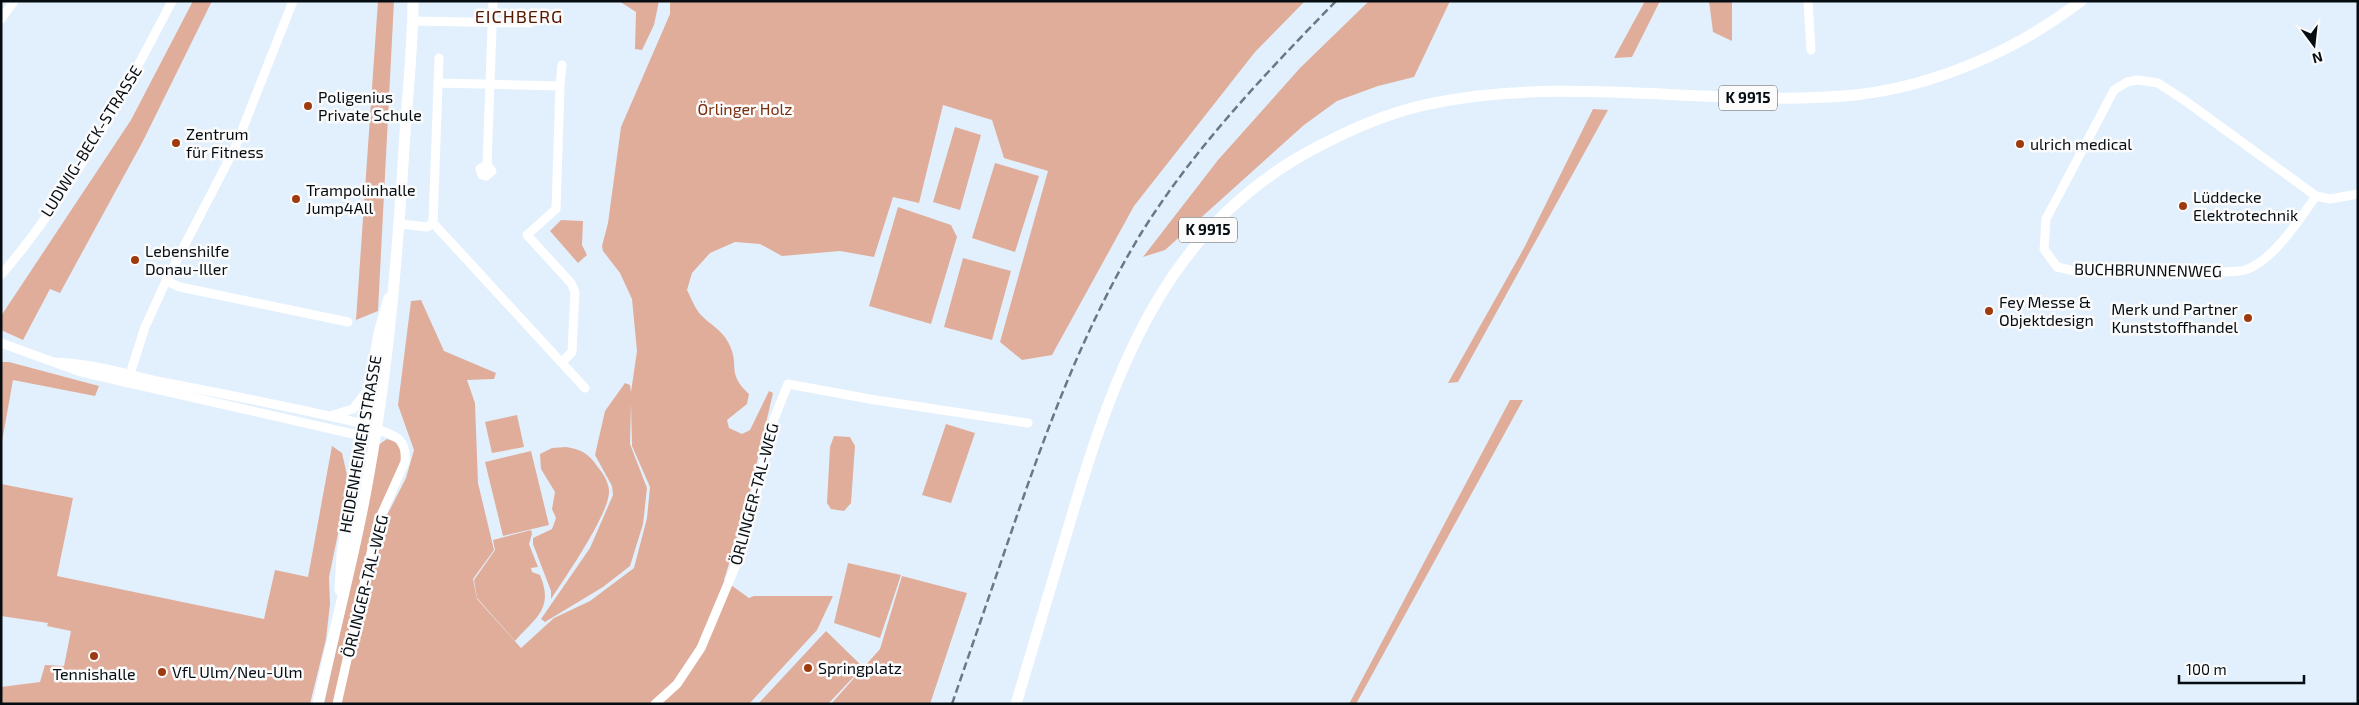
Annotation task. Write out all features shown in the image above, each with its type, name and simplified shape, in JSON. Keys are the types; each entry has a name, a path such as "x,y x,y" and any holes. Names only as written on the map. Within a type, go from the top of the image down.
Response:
{"main road":[{"name":"HEIDENHEIMER STRASSE","path":"318,704 339,604 347,581 358,530 390,340 400,224 413,1"},
{"name":"K 9915","path":"1016,704 1091,450 1114,386 1146,319 1188,252 1218,220 1249,192 1286,165 1352,129 1396,112 1433,103 1478,96 1553,91 1761,99 1859,94 1937,76 1979,60 2026,39 2081,1"},
{"name":"HEIDENHEIMER STRASSE","path":"339,604 342,554 381,324 394,285"}],"street":[{"path":"1,20 14,1"},
{"name":"LUDWIG-BECK-STRASSE","path":"1,275 29,240 92,145 172,1"},
{"path":"128,379 145,328 166,281 235,148 293,1"},
{"path":"487,165 493,1"},
{"path":"1808,1 1811,50"},
{"path":"413,21 530,23"},
{"path":"439,58 433,223 585,388"},
{"path":"562,65 556,209 527,235 571,283 574,292 572,352 562,362"},
{"name":"BUCHBRUNNENWEG","path":"2138,80 2158,83 2316,196 2296,224 2265,258 2245,270 2225,272 2080,272 2057,267 2044,249 2046,219 2114,90 2126,82 2138,80"},
{"path":"439,83 560,86"},
{"path":"2316,196 2330,199 2358,194"},
{"path":"400,224 427,227 433,223"},
{"path":"166,281 180,287 348,322"},
{"path":"2,344 81,372 128,379 362,436 376,431"},
{"name":"ÖRLINGER-TAL-WEG","path":"128,379 242,396 330,416 364,424 376,431 388,432 402,442 406,452 405,462 378,522 337,704"},
{"path":"330,416 353,409 364,397 371,384"},
{"name":"ÖRLINGER-TAL-WEG","path":"656,704 677,684 702,648 743,548 774,419 788,384 875,400 1028,423"},
{"path":"332,429 354,443 359,455"}],"green space":[{"path":"193,1 212,1 143,141 60,293 50,289 23,340 1,330 1,316 131,120"},
{"path":"378,1 394,1 378,311 356,320"},
{"path":"619,1 659,1 654,25 642,50 635,49 636,12"},
{"name":"Örlinger Holz","path":"670,1 1305,1 1255,52 1134,206 1052,355 1022,360 1000,342 1048,171 1004,158 992,120 943,105 919,203 893,197 874,257 840,251 782,256 760,244 735,242 710,253 692,273 687,290 700,314 728,342 732,350 737,380 749,394 747,404 727,420 729,428 742,434 750,430 769,391 773,393 747,505 724,580 749,598 754,596 833,596 817,630 749,704 339,704 383,523 406,478 414,450 398,405 411,301 421,300 444,351 496,373 494,379 467,380 475,403 478,483 494,550 473,579 477,599 521,648 554,618 590,601 634,568 647,518 650,487 632,446 631,404 630,444 647,488 643,524 630,566 603,587 545,622 541,619 590,548 613,495 612,486 595,455 605,411 625,383 630,385 631,392 637,351 632,299 620,273 603,251 602,246 608,223 621,127 670,14"},
{"path":"1369,1 1450,1 1414,77 1378,86 1337,101 1304,125 1165,250 1143,257 1218,160 1300,68"},
{"path":"1645,1 1660,1 1632,57 1614,58"},
{"path":"1709,1 1732,1 1732,41 1713,32"},
{"path":"1593,109 1608,110 1458,382 1448,383 1524,248"},
{"path":"955,127 981,135 960,210 933,202"},
{"path":"995,163 1039,176 1015,252 972,238"},
{"path":"898,207 951,225 957,237 931,324 869,306"},
{"path":"561,220 583,221 582,245 587,255 578,263 550,231"},
{"path":"963,258 1011,271 992,340 944,327"},
{"path":"1,362 9,362 99,386 95,396 13,380 1,447"},
{"path":"1510,400 1523,400 1356,704 1349,704"},
{"path":"517,415 524,447 492,453 485,422"},
{"path":"946,424 975,433 951,503 922,495"},
{"path":"834,436 850,437 855,446 851,503 844,511 831,509 827,503 830,447"},
{"path":"387,439 396,442 401,448 401,462 377,517 333,704 324,704 346,607 376,449 378,445"},
{"path":"332,446 342,453 347,475 343,510 329,577 330,604 326,639 310,704 1,704 1,687 40,682 45,665 64,666 71,631 47,626 48,623 1,616 1,484 73,498 57,576 264,619 275,570 308,577"},
{"path":"566,447 576,449 591,458 605,477 609,490 603,514 576,562 551,599 551,591 533,544 533,538 552,529 556,518 552,509 555,492 541,469 540,454 552,448"},
{"path":"531,451 549,525 503,536 485,462"},
{"path":"531,530 532,534 529,544 538,567 531,568 532,572 540,575 544,587 544,604 536,619 515,641 477,598 474,580 495,550 493,540"},
{"path":"848,563 901,575 880,638 834,623"},
{"path":"902,576 967,593 930,704 831,704 880,649"},
{"name":"Springplatz","path":"826,631 863,667 828,704 758,704"}],"railway":[{"path":"952,704 1053,416 1084,342 1120,270 1161,203 1207,142 1257,84 1336,1"}],"place":[{"name":"Poligenius Private Schule","path":"308,106"},
{"name":"Zentrum für Fitness","path":"176,143"},
{"name":"ulrich medical","path":"2020,144"},
{"name":"Trampolinhalle Jump4All","path":"296,199"},
{"name":"Lüddecke Elektrotechnik","path":"2183,206"},
{"name":"Lebenshilfe Donau-Iller","path":"135,260"},
{"name":"Fey Messe & Objektdesign","path":"1989,311"},
{"name":"Merk und Partner Kunststoffhandel","path":"2248,318"},
{"name":"Tennishalle","path":"94,656"},
{"name":"Springplatz","path":"808,668"},
{"name":"VfL Ulm/Neu-Ulm","path":"162,672"}],"district":[{"name":"EICHBERG","path":"519,17"}]}
